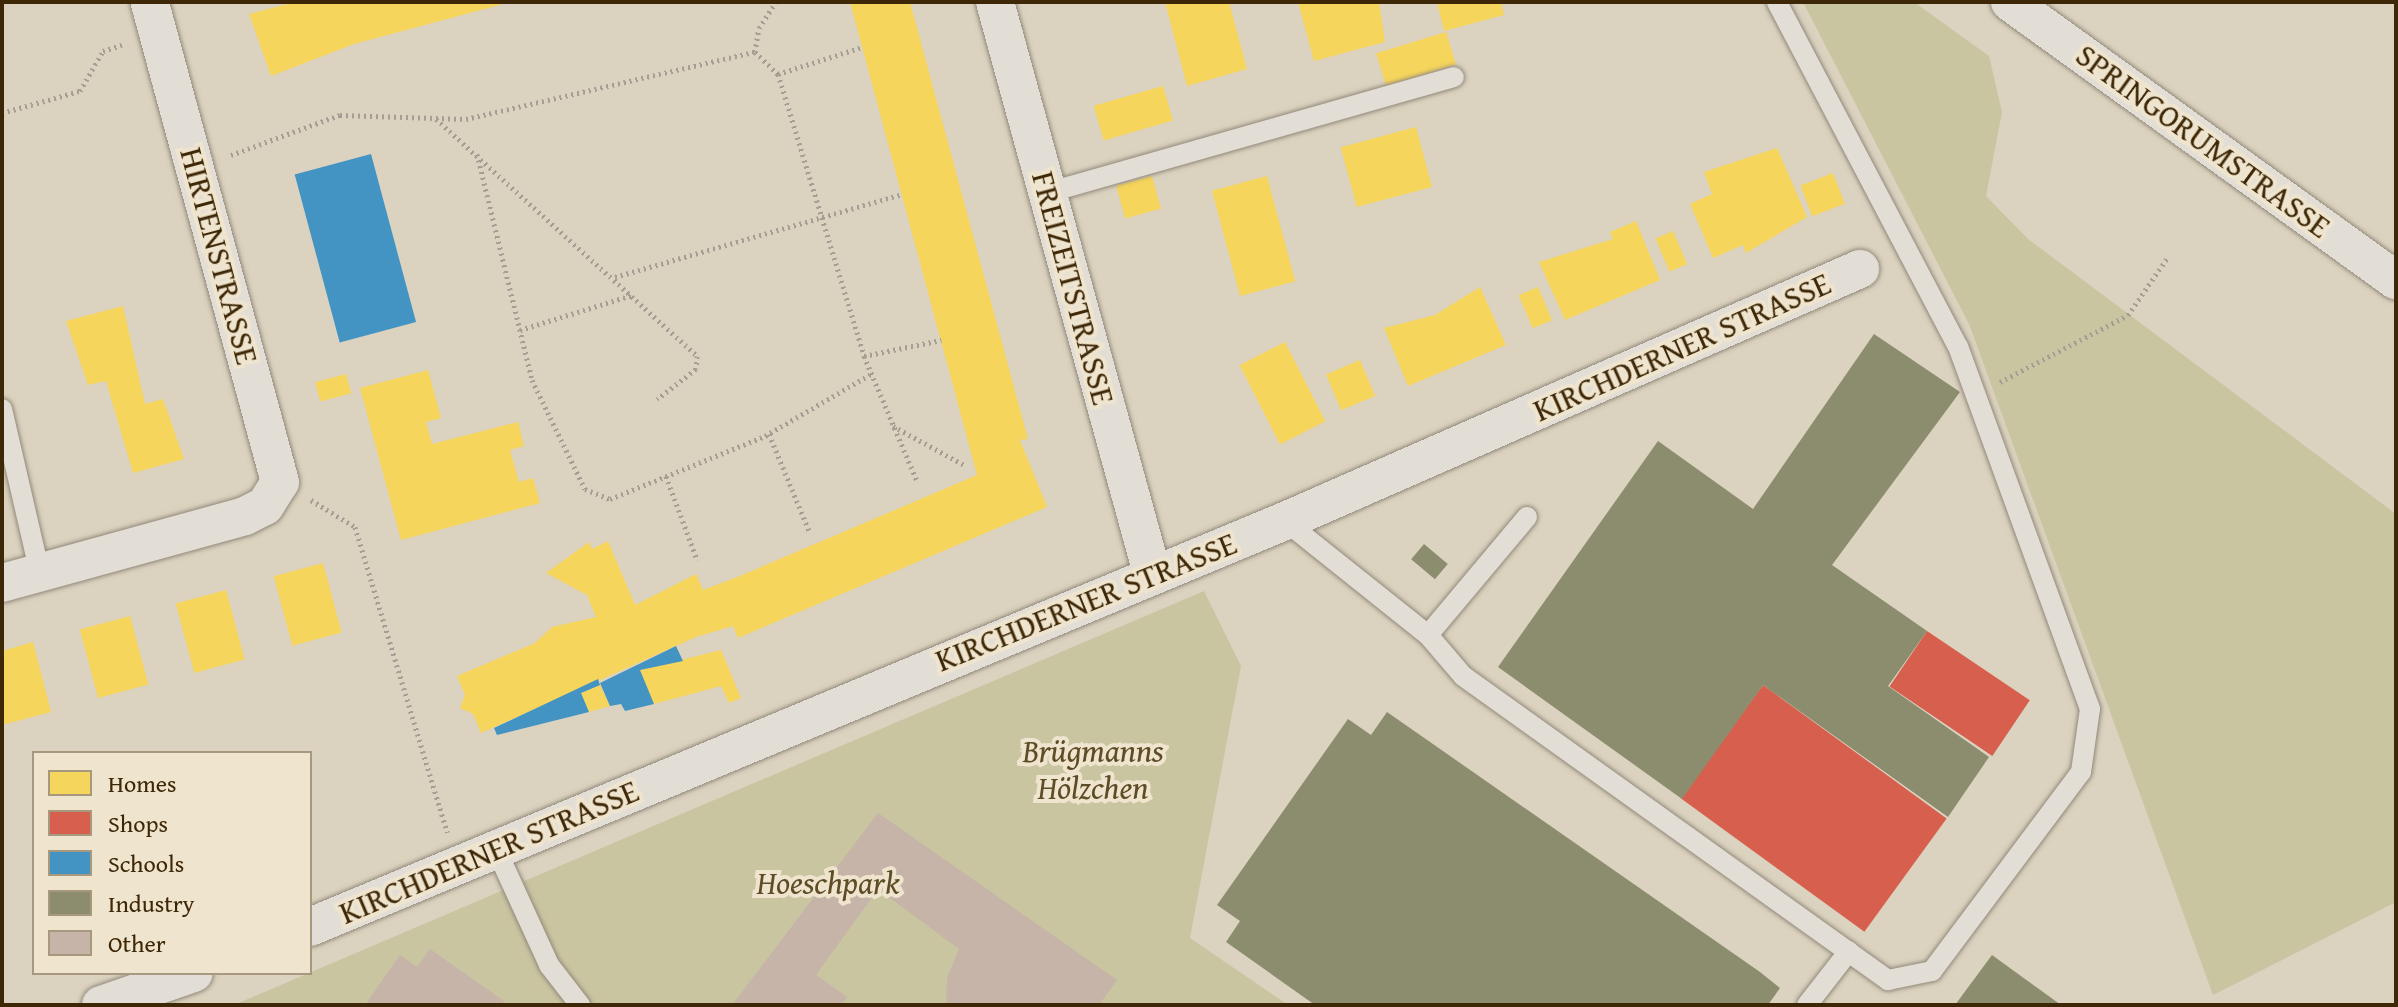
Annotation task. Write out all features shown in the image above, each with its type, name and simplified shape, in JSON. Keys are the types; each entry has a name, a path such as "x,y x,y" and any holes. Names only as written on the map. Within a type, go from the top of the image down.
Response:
{"street":[{"name":"FREIZEITSTRASSE","path":"995,2 1152,573"},
{"name":"SPRINGORUMSTRASSE","path":"2010,2 2396,280"},
{"name":"HIRTENSTRASSE","path":"155,18 196,168 272,494"},
{"name":"KIRCHDERNER STRASSE","path":"312,926 1152,573 1285,521 1860,269"},
{"path":"2,583 272,494"},
{"path":"101,1005 147,999 190,975"}],"lane":[{"path":"1285,521 1428,635 1463,676 1888,980 1932,971 2089,753 2090,709 1978,395 1777,2"},
{"path":"1047,193 1454,77"},
{"path":"2,409 40,573"},
{"path":"1428,635 1527,517"},
{"path":"496,849 549,965 580,1005"},
{"path":"1807,1005 1849,951"}],"path":[{"path":"755,52 759,28 776,2"},
{"path":"2,113 80,91 103,51 155,18"},
{"path":"778,74 862,47"},
{"path":"755,52 778,74 826,218 864,356 917,481"},
{"path":"196,168 340,115 466,119 755,52"},
{"path":"436,118 615,277 697,356 696,369 657,399"},
{"path":"477,154 532,380 585,489 610,499 769,434 871,374"},
{"path":"615,277 900,195"},
{"path":"1978,395 2128,315 2168,257"},
{"path":"520,330 633,294"},
{"path":"864,356 941,340"},
{"path":"893,426 966,466"},
{"path":"769,434 810,533"},
{"path":"666,476 697,560"},
{"path":"272,494 355,527 458,867"}],"green space":[{"path":"1803,2 1914,2 1989,56 2002,112 1986,196 2028,239 2396,514 2396,902 2213,995 1969,324"},
{"name":"Hoeschpark","path":"1204,591 1241,666 1190,938 1288,1005 234,1005 304,975 312,975 312,972"}],"building: Homes":[{"path":"295,2 507,3 354,44 271,76 249,14"},
{"path":"850,2 910,2 1028,439 1020,440 1047,507 738,638 733,626 696,637 481,733 473,714 460,708 465,695 457,676 535,643 552,627 596,617 587,595 546,573 589,542 592,549 608,541 635,605 696,574 703,590 740,576 977,475"},
{"path":"1165,2 1229,2 1247,69 1187,86"},
{"path":"1298,2 1379,2 1385,42 1314,61"},
{"path":"1437,2 1501,2 1504,15 1444,31"},
{"path":"1446,32 1456,65 1386,86 1376,53"},
{"path":"1163,86 1173,121 1104,140 1094,106"},
{"path":"1416,127 1432,187 1357,207 1341,147"},
{"path":"1777,148 1807,217 1746,253 1743,245 1713,258 1690,204 1712,194 1704,172"},
{"path":"1833,173 1845,204 1812,216 1800,186"},
{"path":"1152,176 1161,209 1125,218 1116,186"},
{"path":"1267,176 1295,281 1240,296 1212,191"},
{"path":"1636,221 1660,280 1565,320 1539,262 1613,239 1610,232"},
{"path":"1673,231 1687,264 1670,272 1656,238"},
{"path":"1480,287 1506,345 1408,386 1384,328 1435,315"},
{"path":"1538,287 1552,320 1533,328 1519,295"},
{"path":"123,306 145,404 163,399 184,459 133,473 106,381 88,385 66,321"},
{"path":"1285,342 1325,421 1280,444 1240,365"},
{"path":"1360,360 1375,396 1341,410 1326,374"},
{"path":"428,370 441,418 426,422 432,444 518,422 524,446 510,450 519,482 533,478 540,503 401,540 360,388"},
{"path":"346,374 351,393 320,402 315,382"},
{"path":"323,563 342,633 292,646 274,576"},
{"path":"226,590 245,660 194,673 176,603"},
{"path":"130,616 148,685 98,698 80,629"},
{"path":"33,642 51,712 2,725 2,651"},
{"path":"721,650 741,698 729,703 721,686 654,704 644,691 640,670"},
{"path":"600,685 610,706 589,712 581,693"}],"building: Shops":[{"path":"1927,631 2030,700 1992,756 1890,687"},
{"path":"1763,685 1947,818 1864,932 1681,798"}],"building: Schools":[{"path":"371,154 416,322 340,343 295,174"},
{"path":"676,646 683,661 640,670 654,704 625,711 621,704 610,706 600,683"},
{"path":"598,679 600,685 581,693 589,712 497,735 494,728"}],"building: Industry":[{"path":"1874,334 1960,392 1832,565 1927,631 1888,686 1989,757 1948,817 1763,685 1682,799 1498,667 1658,441 1753,509"},
{"path":"1424,544 1448,564 1435,579 1411,559"},
{"path":"1387,712 1760,972 1780,988 1768,1005 1315,1005 1226,942 1240,921 1217,905 1348,719 1371,735"},
{"path":"1992,955 2061,1005 1955,1005"}],"building: Other":[{"path":"878,813 1117,980 1099,1005 946,1005 947,978 959,949 878,889 816,975 847,997 841,1005 732,1005"},
{"path":"430,949 504,1001 502,1005 365,1005 400,955 417,967"}],"park label":[{"name":"Brügmanns Hölzchen","path":"1093,770"}]}
